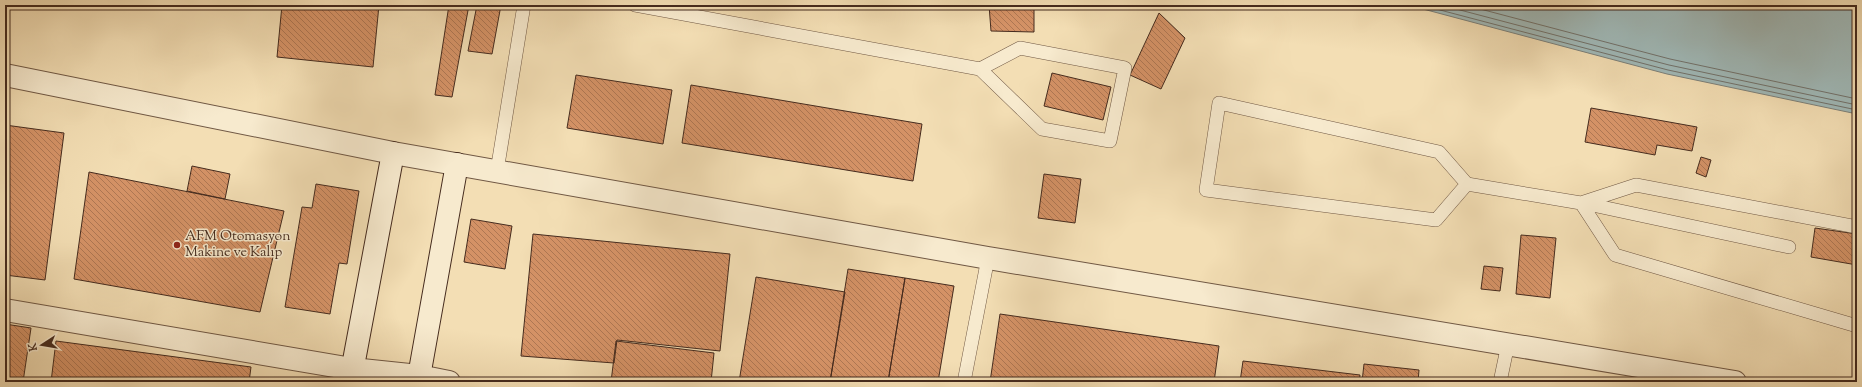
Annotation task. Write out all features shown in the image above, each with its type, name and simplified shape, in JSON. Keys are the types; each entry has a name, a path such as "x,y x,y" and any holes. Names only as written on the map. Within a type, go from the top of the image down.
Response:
{"street":[{"path":"5,75 393,153 988,258 1736,382"},
{"path":"351,375 393,153"},
{"path":"418,379 457,164"},
{"path":"5,310 351,375 449,382"}],"lane":[{"path":"497,171 524,5"},
{"path":"635,5 980,69 1042,129 1110,141 1125,68 1020,48 980,69"},
{"path":"1467,184 1436,220 1206,190 1220,103 1440,152 1467,184 1581,203 1789,247"},
{"path":"1581,203 1636,185 1857,227"},
{"path":"1581,203 1615,255 1857,326"},
{"path":"964,382 988,258"},
{"path":"1500,382 1508,344"}],"water":[{"path":"1408,5 1857,5 1857,114 1667,74"}],"building":[{"path":"282,5 379,5 373,67 277,57"},
{"path":"449,5 469,5 452,97 435,95"},
{"path":"477,5 501,5 492,54 468,51"},
{"path":"989,5 1034,5 1034,32 991,31"},
{"path":"1159,13 1185,38 1161,89 1130,75"},
{"path":"1052,73 1111,87 1103,120 1044,106"},
{"path":"576,75 672,90 663,144 567,128"},
{"path":"691,85 922,124 913,181 682,143"},
{"path":"1591,108 1697,127 1692,151 1657,145 1655,155 1585,142"},
{"path":"5,125 64,133 45,280 5,275"},
{"path":"1701,157 1711,160 1706,177 1696,173"},
{"path":"192,166 230,174 225,199 187,191"},
{"name":"AFM Otomasyon Makine ve Kalıp","path":"89,172 284,211 260,312 74,279"},
{"path":"1044,174 1081,179 1075,223 1038,218"},
{"path":"316,184 359,191 347,264 339,263 330,314 285,307 302,207 312,208"},
{"path":"471,219 512,226 505,269 464,262"},
{"path":"1815,228 1857,234 1857,265 1811,257"},
{"path":"533,234 730,254 720,351 617,340 614,363 521,356"},
{"path":"1521,235 1556,238 1550,298 1516,294"},
{"path":"1484,266 1503,268 1500,291 1481,289"},
{"path":"848,269 905,278 888,382 830,382"},
{"path":"756,277 845,292 830,382 739,382"},
{"path":"905,278 954,286 938,382 888,382"},
{"path":"1000,314 1219,346 1214,382 990,382"},
{"path":"5,324 31,328 23,382 5,382"},
{"path":"56,341 251,367 249,382 51,382"},
{"path":"616,341 714,353 711,382 611,382"},
{"path":"1243,361 1360,375 1359,382 1240,382"},
{"path":"1364,364 1419,370 1418,382 1362,382"},
{"path":"253,379 274,382 252,382"}],"place":[{"name":"AFM Otomasyon Makine ve Kalıp","path":"177,245"}]}
